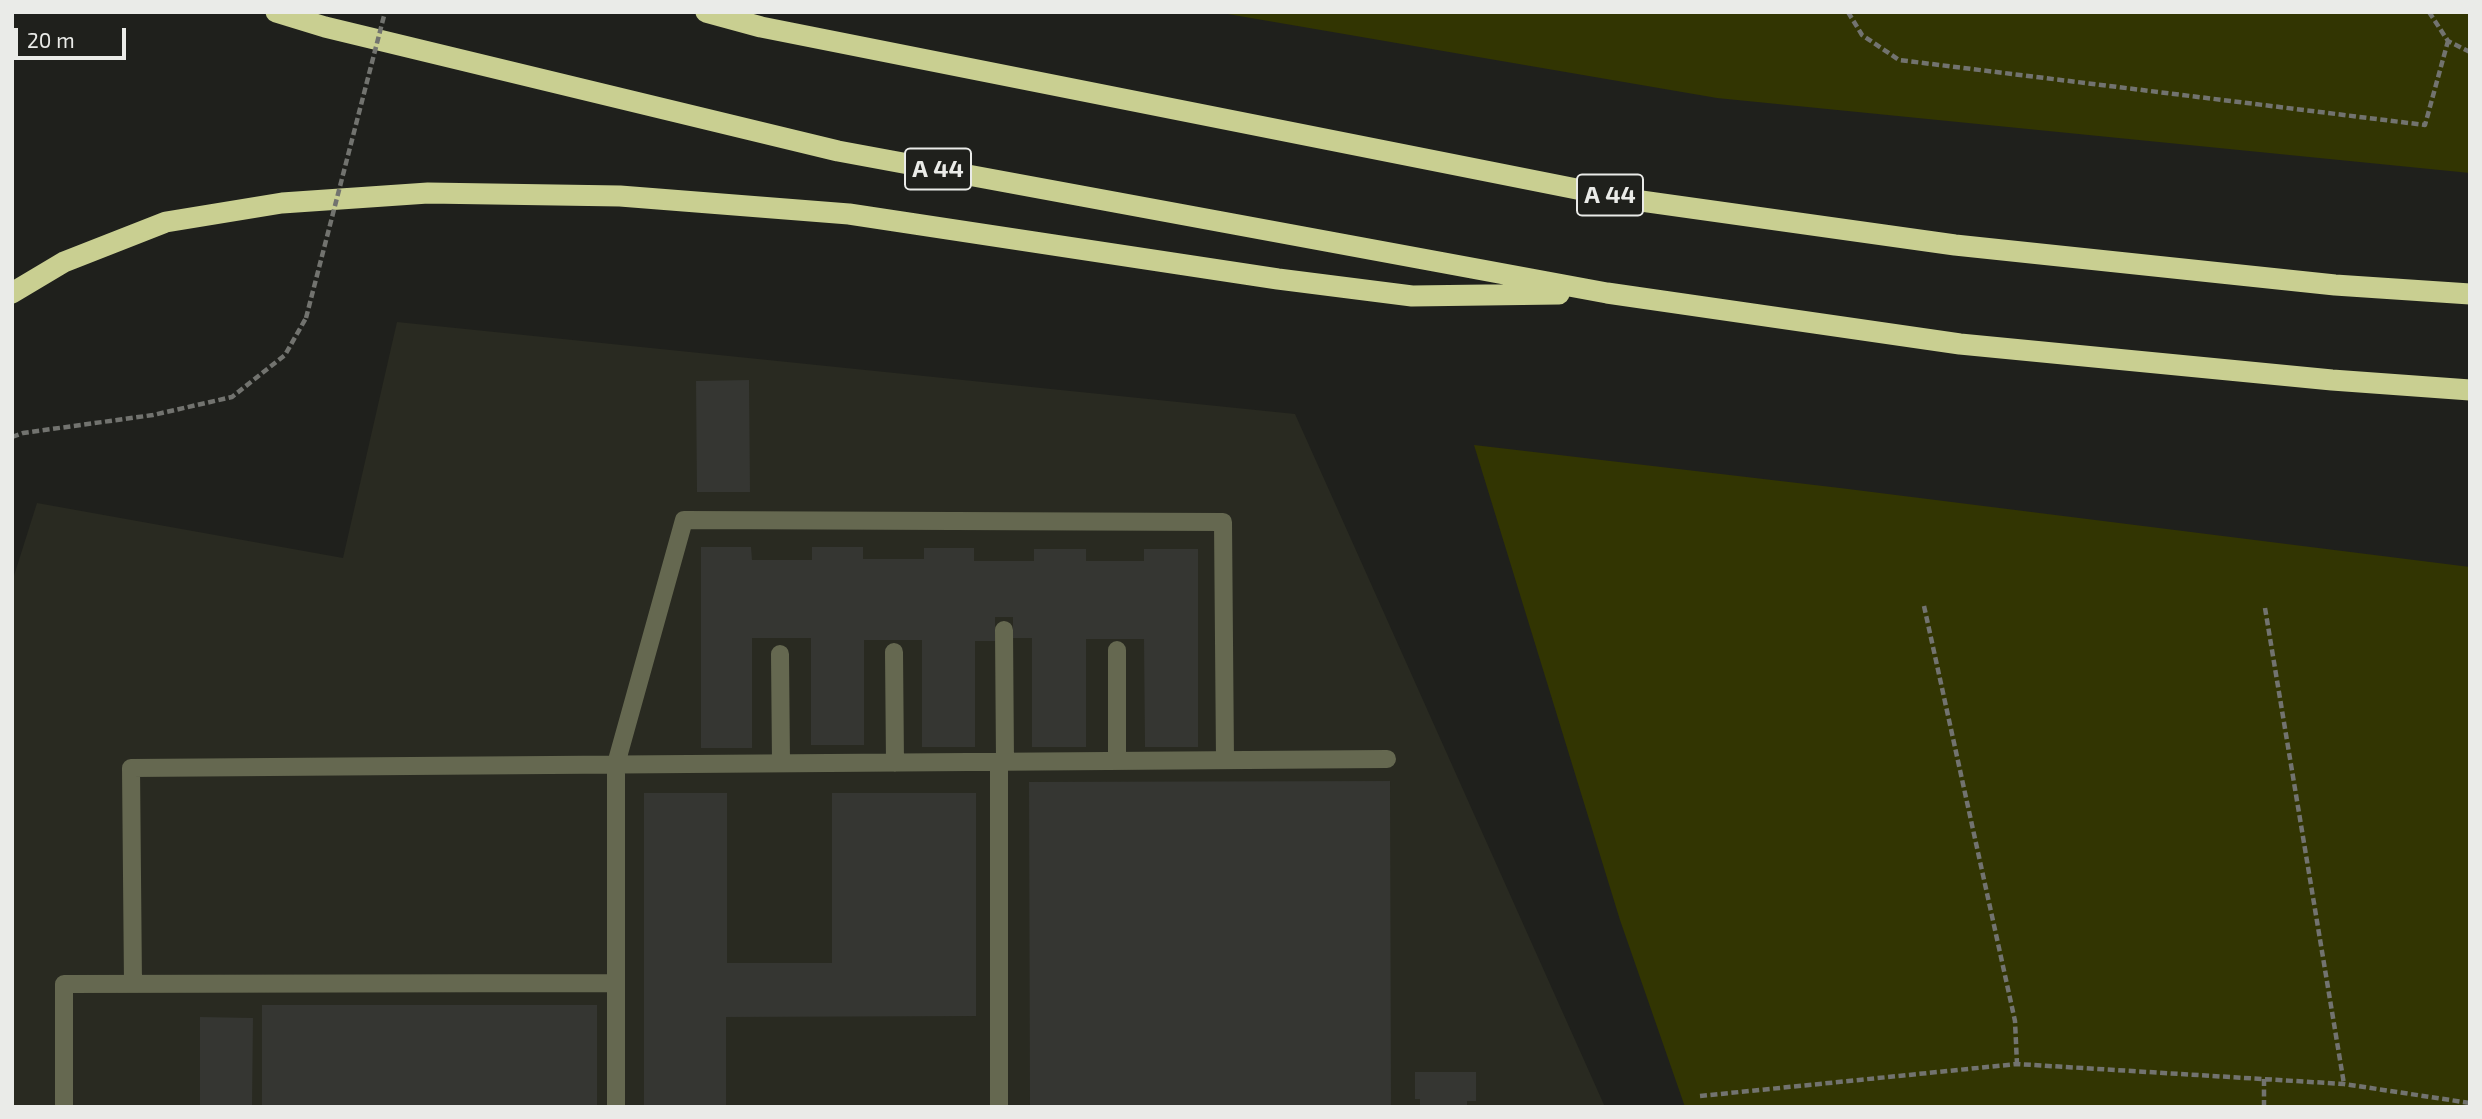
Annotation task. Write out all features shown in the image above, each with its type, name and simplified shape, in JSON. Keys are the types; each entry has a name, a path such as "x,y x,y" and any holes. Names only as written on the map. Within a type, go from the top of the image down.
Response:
{"highway":[{"name":"A 44","path":"275,12 339,30 838,151 1607,293 1960,344 2318,379 2470,390"},
{"name":"A 44","path":"706,12 775,30 1627,199 1955,245 2334,285 2470,294"},
{"path":"12,293 64,262 166,222 282,202 428,193 620,196 849,214 1278,279 1412,296 1607,293"}],"lane":[{"path":"616,1107 616,764 684,520 1223,522 1225,760"},
{"path":"999,1107 1004,630"},
{"path":"1116,650 1117,761"},
{"path":"894,652 895,763"},
{"path":"780,654 781,763"},
{"path":"133,984 131,768 1387,759"},
{"path":"64,1107 64,984 616,983"}],"path":[{"path":"12,437 23,433 153,415 232,397 285,355 306,317 385,12"},
{"path":"1847,12 1862,35 1899,60 2424,125 2448,41"},
{"path":"2428,12 2448,41 2470,52"},
{"path":"1924,606 2015,1021 2017,1064"},
{"path":"2265,608 2344,1084"},
{"path":"1700,1096 2017,1064 2344,1084 2470,1103"},
{"path":"2264,1079 2264,1107"}],"shaded area":[{"path":"1216,12 2470,12 2470,173 1717,98"},
{"path":"397,322 1295,414 1605,1107 12,1107 12,582 37,503 343,558"},
{"path":"1474,445 2470,567 2470,1107 1685,1107 1620,920"}],"building":[{"path":"749,380 750,492 697,492 696,381"},
{"path":"701,547 751,547 752,560 812,560 812,547 863,547 863,559 924,559 924,548 974,548 974,561 1034,561 1034,549 1086,549 1086,561 1144,561 1144,549 1198,549 1198,747 1145,747 1144,639 1086,639 1086,747 1032,747 1032,638 1013,638 1013,617 995,617 995,641 975,641 975,747 922,747 922,640 864,640 864,745 811,745 811,638 752,638 752,748 701,748"},
{"path":"1390,781 1391,1107 1030,1107 1029,782"},
{"path":"644,793 727,793 727,963 832,963 832,793 976,793 976,1016 726,1017 726,1107 644,1107"},
{"path":"262,1005 597,1005 597,1107 262,1107"},
{"path":"200,1017 253,1018 252,1107 200,1107"},
{"path":"1415,1072 1476,1072 1476,1101 1467,1101 1467,1107 1420,1107 1420,1099 1415,1099"}]}
